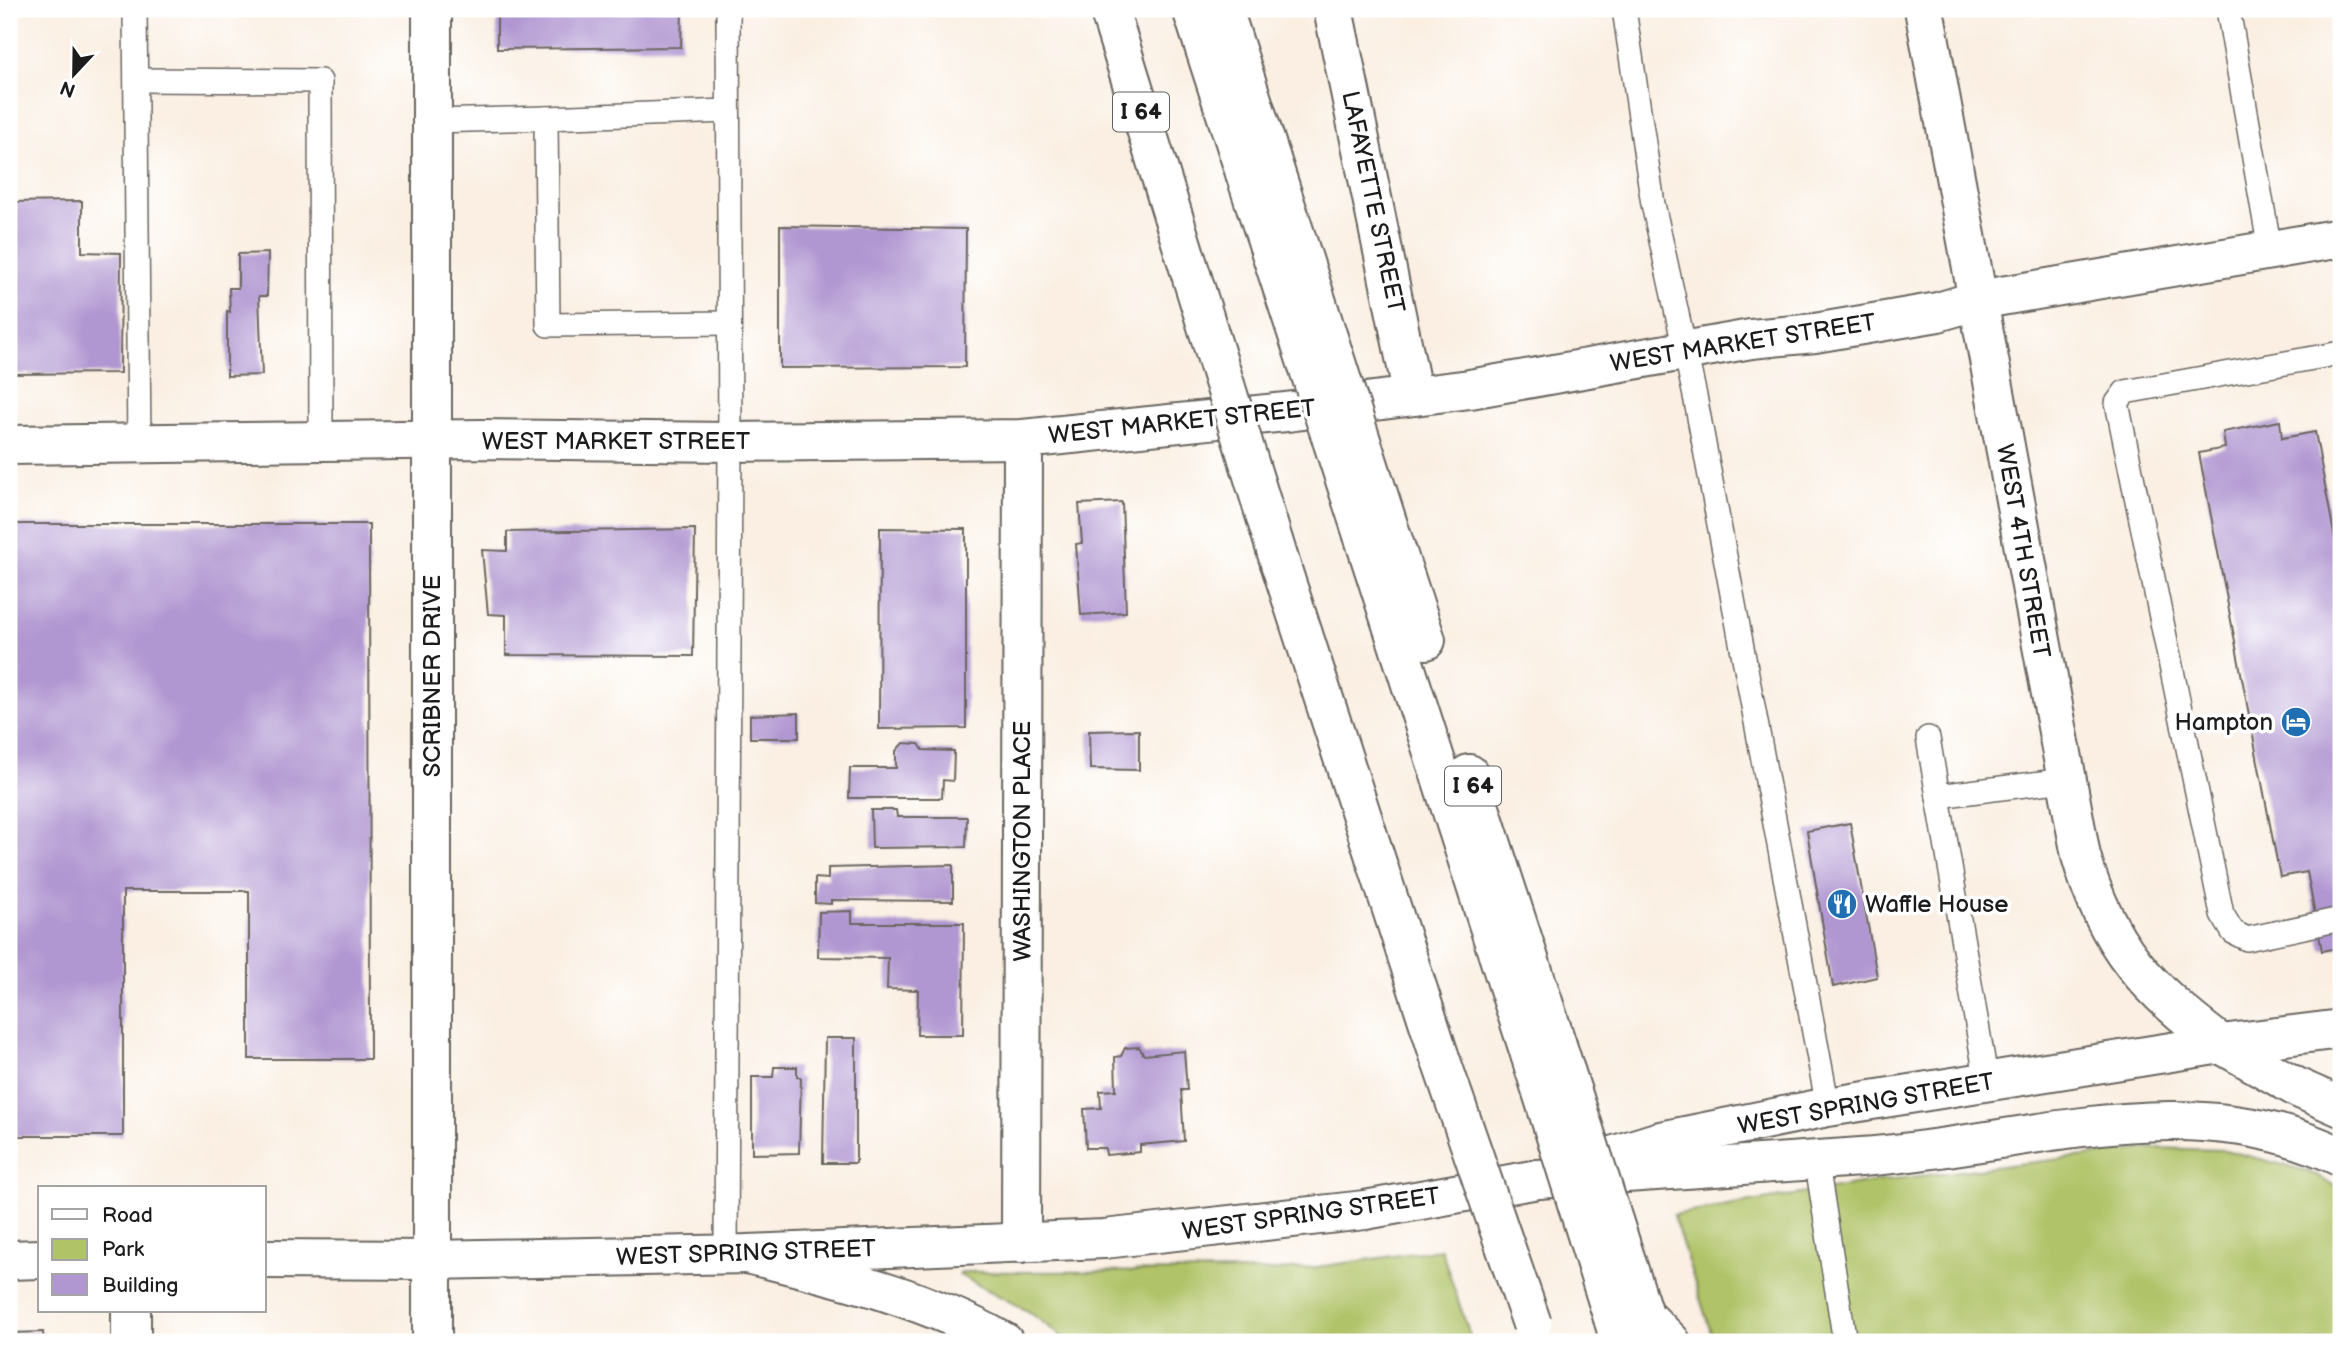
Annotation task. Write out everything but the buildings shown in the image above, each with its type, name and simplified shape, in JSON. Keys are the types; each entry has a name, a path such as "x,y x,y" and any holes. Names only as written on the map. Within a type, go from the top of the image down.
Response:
{"main road":[{"name":"SCRIBNER DRIVE","path":"432,9 432,1342"},
{"name":"I 64","path":"1109,9 1280,563 1440,1058 1535,1333"},
{"path":"1192,9 1258,166"},
{"name":"I 64","path":"1223,9 1258,166 1632,1329"},
{"name":"LAFAYETTE STREET","path":"1333,9 1413,396"},
{"name":"WEST 4TH STREET","path":"1924,9 2065,780 2088,883 2112,934 2150,986 2221,1044 2298,1088 2341,1107"},
{"name":"WEST MARKET STREET","path":"9,445 1023,439 1470,389 1686,351 1938,312 1978,300 2341,237"},
{"name":"WASHINGTON PLACE","path":"1021,1242 1023,439"},
{"name":"WEST SPRING STREET","path":"266,1259 432,1260 736,1254 1104,1239 1240,1226 1365,1210 1538,1179 1660,1141 1828,1107 2221,1044 2341,1029"},
{"path":"1538,1179 1816,1158 1863,1157 2027,1134 2180,1120 2252,1127 2323,1148 2341,1157"},
{"path":"736,1254 883,1288 944,1311 1004,1342"},
{"path":"9,1260 38,1259"},
{"path":"131,1312 131,1342"},
{"path":"1632,1329 1671,1342"}],"lane":[{"path":"135,9 139,445"},
{"path":"728,9 736,1254"},
{"path":"1624,9 1653,205 1686,351 1828,1107"},
{"path":"2228,9 2270,250"},
{"path":"136,80 320,81 321,442"},
{"path":"432,121 727,111"},
{"path":"546,118 548,324 729,323"},
{"path":"2341,353 2126,392 2117,403 2222,914 2233,932 2247,939 2341,919"},
{"path":"1928,738 1987,1083"},
{"path":"1938,796 2065,780"},
{"path":"1816,1158 1844,1336 1849,1342"}],"green space":[{"path":"2151,1148 2225,1150 2307,1171 2341,1189 2341,1342 1714,1342 1673,1215 1878,1181"},
{"path":"1441,1249 1472,1342 1069,1342 1028,1311 959,1275 961,1272 1267,1271 1317,1267"}],"place":[{"name":"Hampton","path":"2296,722"},
{"name":"Waffle House","path":"1842,904"}]}
